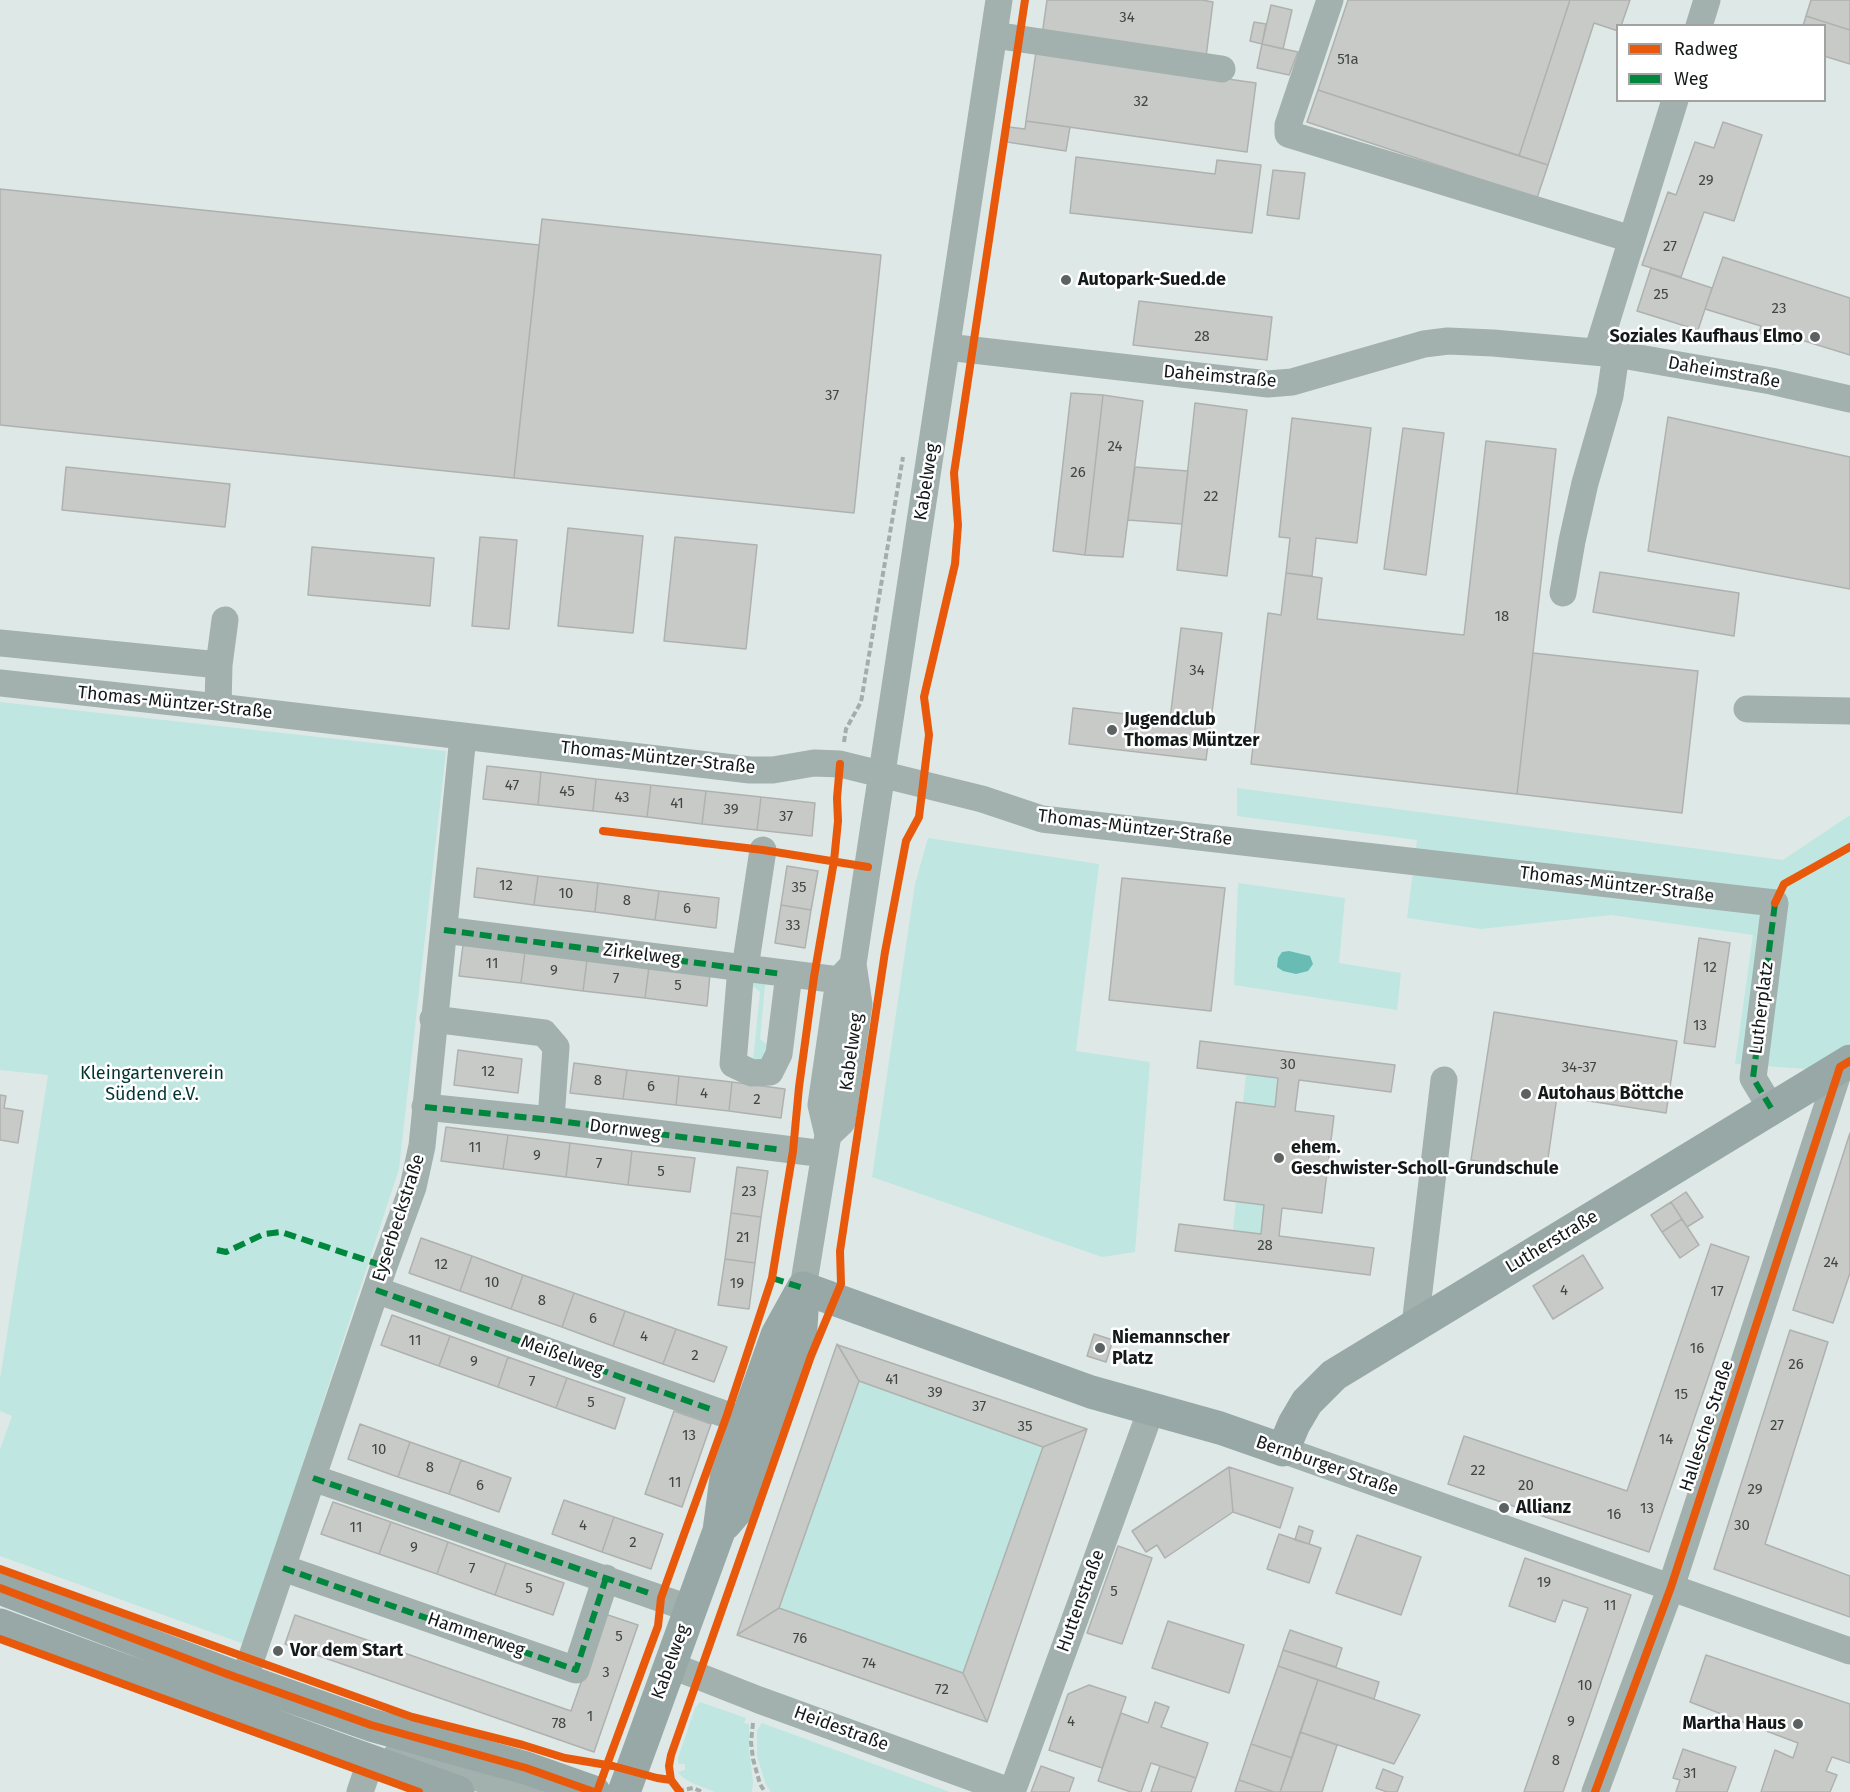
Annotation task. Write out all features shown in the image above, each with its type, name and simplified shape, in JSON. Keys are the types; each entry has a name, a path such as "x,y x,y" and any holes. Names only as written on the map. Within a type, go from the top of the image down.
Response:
{"main road":[{"name":"Lutherstraße","path":"1283,1450 1307,1402 1334,1375 1845,1064"},
{"name":"Bernburger Straße","path":"803,1288 1091,1392 1220,1428 1283,1450"},
{"name":"Kabelweg","path":"624,1792 719,1531 726,1478 777,1335 803,1288"},
{"name":"Kabelweg","path":"719,1531 743,1503 800,1342 803,1288"},
{"path":"0,1588 371,1725 526,1768 594,1792"},
{"path":"0,1625 458,1792"}],"street":[{"name":"Kabelweg","path":"803,1288 827,1144 842,1122 859,1004 846,972 882,774 999,0"},
{"path":"1330,0 1288,125 1288,134 1631,239"},
{"path":"1700,24 1707,0"},
{"path":"994,35 1222,69"},
{"path":"1563,594 1572,541 1610,396 1607,353 1631,239 1674,102"},
{"name":"Daheimstraße","path":"947,347 1268,384 1292,381 1424,344 1448,341 1607,353 1771,381 1850,399"},
{"path":"218,707 219,665 225,620"},
{"path":"0,643 219,665"},
{"name":"Thomas-Müntzer-Straße","path":"0,683 750,770 773,770 814,763 840,764 982,799 1042,819 1775,903"},
{"path":"1747,709 1850,711"},
{"name":"Eyserbeckstraße","path":"244,1680 413,1187 422,1146 463,736"},
{"path":"763,850 743,968 733,1064 752,1073 770,1072 778,1054 789,974"},
{"name":"Lutherplatz","path":"1771,1108 1753,1078 1775,903"},
{"name":"Zirkelweg","path":"444,930 789,974 846,972"},
{"path":"433,1019 544,1033 556,1047 551,1120"},
{"name":"Hallesche Straße","path":"1595,1792 1671,1587 1845,1064"},
{"path":"1415,1325 1444,1080"},
{"name":"Dornweg","path":"425,1107 827,1144"},
{"name":"Meißelweg","path":"376,1290 747,1422"},
{"name":"Huttenstraße","path":"1012,1792 1151,1410"},
{"name":"Bernburger Straße","path":"1283,1450 1850,1651"},
{"path":"313,1478 691,1609"},
{"name":"Hammerweg","path":"283,1568 576,1670 606,1578"},
{"path":"0,1603 349,1730 398,1746 502,1772 563,1792"},
{"path":"0,1614 339,1738 530,1792"},
{"name":"Heidestraße","path":"670,1665 759,1700 1012,1792"},
{"path":"360,1792 371,1760"}],"path":[{"path":"840,764 846,729 861,702 904,448"},
{"path":"759,1700 751,1742 753,1759 760,1784 765,1792"},
{"path":"756,1792 760,1784"},
{"path":"679,1791 693,1788 703,1792"}],"green space":[{"name":"Kleingartenverein Südend e.V.","path":"0,702 446,751 399,1169 244,1644 0,1556 0,1449 12,1416 0,1411 0,1379 48,1075 0,1070"},
{"path":"1237,788 1783,860 1850,815 1850,1043 1807,1069 1735,1064 1753,935 1611,915 1481,929 1407,918 1417,840 1237,816"},
{"path":"928,838 1099,864 1076,1051 1150,1062 1135,1252 1102,1257 872,1177 915,884"},
{"path":"1238,883 1345,898 1339,963 1401,973 1397,1010 1234,985"},
{"path":"766,975 760,1039 772,1049 772,1056 753,1061 760,992 747,981"},
{"path":"1246,1074 1278,1078 1275,1107 1243,1103"},
{"path":"1236,1201 1264,1205 1261,1234 1233,1230"},
{"path":"859,1381 1043,1447 963,1673 779,1608"},
{"path":"700,1702 746,1718 744,1723 749,1724 752,1792 715,1792 692,1783 678,1772 685,1770 685,1764 678,1764 678,1758 695,1708"},
{"path":"762,1723 950,1792 771,1792 766,1785 757,1756 757,1730"}],"water":[{"path":"1289,951 1310,956 1313,964 1308,971 1296,974 1277,967 1278,958 1282,952"}],"building":[{"path":"1047,0 1202,0 1213,2 1206,57 1042,35"},
{"path":"1348,0 1570,0 1519,156 1318,90"},
{"path":"1570,0 1630,0 1622,24 1616,24 1616,30 1594,23 1548,165 1519,156"},
{"path":"1811,0 1850,0 1850,30 1806,16"},
{"path":"1271,5 1292,10 1283,49 1262,44"},
{"path":"1806,16 1850,30 1850,64 1826,57 1826,24 1804,24"},
{"path":"1254,22 1266,24 1262,44 1250,41"},
{"path":"1262,44 1298,52 1289,75 1257,68"},
{"path":"1036,52 1256,83 1247,152 1026,121"},
{"path":"1318,90 1548,165 1537,198 1307,122"},
{"path":"1026,121 1070,127 1066,151 1007,142 1009,127 1025,129"},
{"path":"1723,122 1762,135 1734,221 1704,212 1681,277 1642,265 1668,192 1676,195 1695,142 1714,148"},
{"path":"1076,157 1215,174 1217,160 1261,165 1252,233 1070,213"},
{"path":"1273,170 1305,173 1299,219 1267,215"},
{"path":"0,189 539,245 514,478 0,425"},
{"path":"542,219 881,255 854,513 514,478"},
{"path":"1723,257 1850,298 1850,355 1795,338 1793,344 1759,333 1761,326 1705,309"},
{"path":"1651,268 1712,288 1698,330 1637,311"},
{"path":"1139,301 1272,317 1267,360 1133,345"},
{"path":"1071,393 1103,395 1085,555 1053,551"},
{"path":"1103,395 1143,401 1123,557 1085,555"},
{"path":"1195,403 1247,410 1227,576 1177,570"},
{"path":"1668,417 1850,457 1850,589 1648,551"},
{"path":"1292,418 1371,428 1357,543 1316,538 1312,576 1286,573 1290,538 1279,537"},
{"path":"1403,428 1444,433 1426,575 1384,569"},
{"path":"1486,441 1556,449 1517,794 1251,764 1268,613 1281,615 1286,573 1322,578 1317,619 1464,635"},
{"path":"66,467 230,484 225,527 62,510"},
{"path":"1135,467 1188,471 1182,524 1128,520"},
{"path":"568,528 643,536 633,633 558,626"},
{"path":"480,537 517,540 509,629 472,626"},
{"path":"675,537 757,545 746,649 664,641"},
{"path":"312,547 434,558 430,606 308,595"},
{"path":"1600,572 1739,593 1734,636 1593,612"},
{"path":"1181,628 1222,633 1206,760 1069,744 1073,708 1170,719"},
{"path":"1533,653 1698,671 1682,813 1517,794"},
{"path":"487,766 541,772 538,805 483,799"},
{"path":"541,772 596,779 593,811 538,805"},
{"path":"596,779 651,785 647,817 593,811"},
{"path":"651,785 706,791 702,824 647,817"},
{"path":"706,791 761,797 757,830 702,824"},
{"path":"761,797 815,803 812,836 757,830"},
{"path":"787,866 818,871 811,910 781,905"},
{"path":"477,868 538,876 534,905 474,897"},
{"path":"538,876 598,883 595,912 534,905"},
{"path":"1122,878 1225,888 1211,1011 1109,1000"},
{"path":"598,883 659,891 655,920 595,912"},
{"path":"659,891 719,898 716,928 655,920"},
{"path":"781,905 811,910 805,948 775,943"},
{"path":"1699,938 1730,943 1715,1047 1684,1043"},
{"path":"463,945 525,952 521,983 459,976"},
{"path":"525,952 587,960 583,991 521,983"},
{"path":"587,960 649,967 645,998 583,991"},
{"path":"649,967 710,974 707,1006 645,998"},
{"path":"1494,1012 1677,1041 1666,1113 1557,1096 1546,1172 1471,1160"},
{"name":"ehem. Geschwister-Scholl-Grundschule","path":"1200,1041 1395,1065 1391,1092 1299,1080 1295,1111 1334,1116 1322,1213 1282,1208 1279,1236 1374,1248 1370,1275 1175,1251 1179,1224 1261,1234 1264,1205 1224,1200 1236,1102 1275,1107 1278,1078 1197,1068"},
{"path":"458,1050 522,1059 518,1093 454,1085"},
{"path":"574,1063 627,1070 623,1099 570,1093"},
{"path":"627,1070 679,1076 676,1105 623,1099"},
{"path":"679,1076 732,1082 729,1111 676,1105"},
{"path":"732,1082 785,1089 781,1118 729,1111"},
{"path":"0,1095 6,1096 4,1108 23,1111 18,1143 0,1140"},
{"path":"446,1127 508,1135 503,1169 441,1161"},
{"path":"1850,1133 1850,1273 1833,1323 1793,1310"},
{"path":"508,1135 570,1143 566,1177 503,1169"},
{"path":"570,1143 632,1151 628,1185 566,1177"},
{"path":"632,1151 695,1158 690,1192 628,1185"},
{"path":"737,1167 768,1171 761,1217 731,1213"},
{"path":"1686,1192 1703,1217 1687,1227 1671,1202"},
{"path":"1671,1202 1682,1219 1662,1232 1651,1215"},
{"path":"731,1213 761,1217 755,1263 725,1259"},
{"path":"1682,1219 1699,1245 1680,1258 1662,1232"},
{"path":"421,1238 472,1256 460,1291 409,1273"},
{"path":"1711,1244 1749,1257 1649,1552 1448,1484 1464,1436 1627,1491"},
{"path":"1583,1255 1603,1288 1553,1319 1533,1286"},
{"path":"472,1256 523,1275 511,1309 460,1291"},
{"path":"725,1259 755,1263 749,1309 718,1305"},
{"path":"523,1275 574,1293 562,1327 511,1309"},
{"path":"574,1293 625,1311 613,1346 562,1327"},
{"path":"625,1311 676,1329 663,1364 613,1346"},
{"path":"392,1315 450,1336 439,1366 381,1345"},
{"path":"676,1329 727,1347 714,1382 663,1364"},
{"path":"1790,1330 1828,1342 1765,1544 1850,1576 1850,1617 1714,1569"},
{"name":"Niemannscher Platz","path":"1094,1334 1113,1340 1106,1362 1087,1356"},
{"path":"450,1336 508,1357 498,1387 439,1366"},
{"path":"837,1344 859,1381 779,1608 737,1635"},
{"path":"838,1345 1087,1429 1043,1447 859,1381"},
{"path":"508,1357 567,1378 556,1408 498,1387"},
{"path":"567,1378 625,1398 615,1429 556,1408"},
{"path":"674,1411 711,1424 682,1507 645,1494"},
{"path":"360,1424 410,1442 398,1477 348,1459"},
{"path":"1087,1429 987,1722 963,1673 1043,1447"},
{"path":"410,1442 461,1460 449,1494 398,1477"},
{"path":"461,1460 511,1478 499,1512 449,1494"},
{"path":"1229,1467 1293,1488 1280,1528 1233,1512"},
{"path":"1229,1467 1233,1512 1165,1558 1157,1545 1146,1552 1132,1531"},
{"path":"564,1500 614,1517 602,1552 552,1534"},
{"path":"333,1502 391,1522 379,1554 321,1534"},
{"path":"614,1517 663,1534 651,1569 602,1552"},
{"path":"391,1522 448,1542 437,1574 379,1554"},
{"path":"1299,1526 1313,1531 1309,1544 1295,1540"},
{"path":"1279,1534 1321,1548 1309,1583 1267,1569"},
{"path":"1357,1535 1421,1557 1401,1615 1336,1593"},
{"path":"448,1542 506,1563 495,1595 437,1574"},
{"path":"1118,1546 1152,1558 1122,1644 1087,1633"},
{"path":"1525,1558 1631,1595 1563,1792 1524,1792 1588,1608 1563,1600 1555,1622 1509,1606"},
{"path":"506,1563 564,1583 553,1615 495,1595"},
{"path":"779,1608 963,1673 987,1722 737,1635"},
{"path":"605,1614 638,1625 594,1752 285,1644 295,1615 571,1711"},
{"path":"1168,1621 1244,1645 1229,1693 1152,1668"},
{"path":"1290,1630 1342,1648 1336,1667 1283,1650"},
{"path":"1283,1650 1379,1682 1374,1699 1278,1666"},
{"name":"Martha Haus","path":"1706,1655 1850,1704 1850,1763 1832,1757 1826,1771 1837,1775 1830,1792 1761,1792 1775,1750 1793,1758 1798,1743 1690,1702"},
{"path":"1278,1666 1318,1680 1292,1758 1251,1744"},
{"path":"1318,1680 1420,1715 1394,1764 1300,1732"},
{"path":"1089,1685 1126,1697 1102,1768 1049,1750 1068,1694"},
{"path":"1155,1702 1169,1707 1161,1727 1208,1743 1196,1778 1151,1763 1141,1792 1131,1792 1098,1781 1121,1713 1148,1723"},
{"path":"1300,1732 1337,1745 1322,1792 1280,1792"},
{"path":"1251,1744 1292,1758 1280,1792 1239,1780"},
{"path":"1683,1749 1736,1767 1727,1792 1676,1792 1680,1780 1673,1778"},
{"path":"1041,1766 1074,1778 1069,1792 1031,1792"},
{"path":"1160,1766 1196,1778 1191,1792 1151,1792"},
{"path":"1383,1769 1403,1777 1397,1792 1387,1792 1376,1788"},
{"path":"1239,1780 1274,1792 1235,1792"}],"marked path":[{"path":"1771,1108 1753,1078 1777,899"},
{"path":"444,930 782,974"},
{"path":"425,1107 551,1120 782,1150"},
{"path":"217,1250 226,1252 264,1234 281,1232 384,1266"},
{"path":"772,1278 803,1288"},
{"path":"376,1290 713,1410"},
{"path":"313,1478 652,1594"},
{"path":"283,1568 576,1670 606,1578"}],"cycle path":[{"path":"680,1792 671,1780 669,1766 671,1755 811,1356 841,1284 840,1251 885,952 906,841 919,817 929,735 924,697 955,564 958,525 954,473 1025,0"},
{"path":"597,1792 658,1626 661,1598 727,1415 772,1278 793,1151 814,977 834,861 840,764"},
{"path":"603,831 763,850 868,867"},
{"path":"1775,903 1784,884 1850,847"},
{"path":"1595,1792 1671,1587 1840,1067 1850,1061"},
{"path":"0,1569 412,1717 565,1758 613,1766 671,1780"},
{"path":"0,1588 227,1674 371,1725 526,1768 594,1792"},
{"path":"0,1639 419,1792"}],"place":[{"name":"Autopark-Sued.de","path":"1066,280"},
{"name":"Soziales Kaufhaus Elmo","path":"1815,337"},
{"name":"Jugendclub Thomas Müntzer","path":"1112,730"},
{"name":"Autohaus Böttche","path":"1526,1094"},
{"name":"ehem. Geschwister-Scholl-Grundschule","path":"1279,1158"},
{"name":"Niemannscher Platz","path":"1100,1348"},
{"name":"Allianz","path":"1504,1508"},
{"name":"Vor dem Start","path":"278,1651"},
{"name":"Martha Haus","path":"1798,1724"}]}
